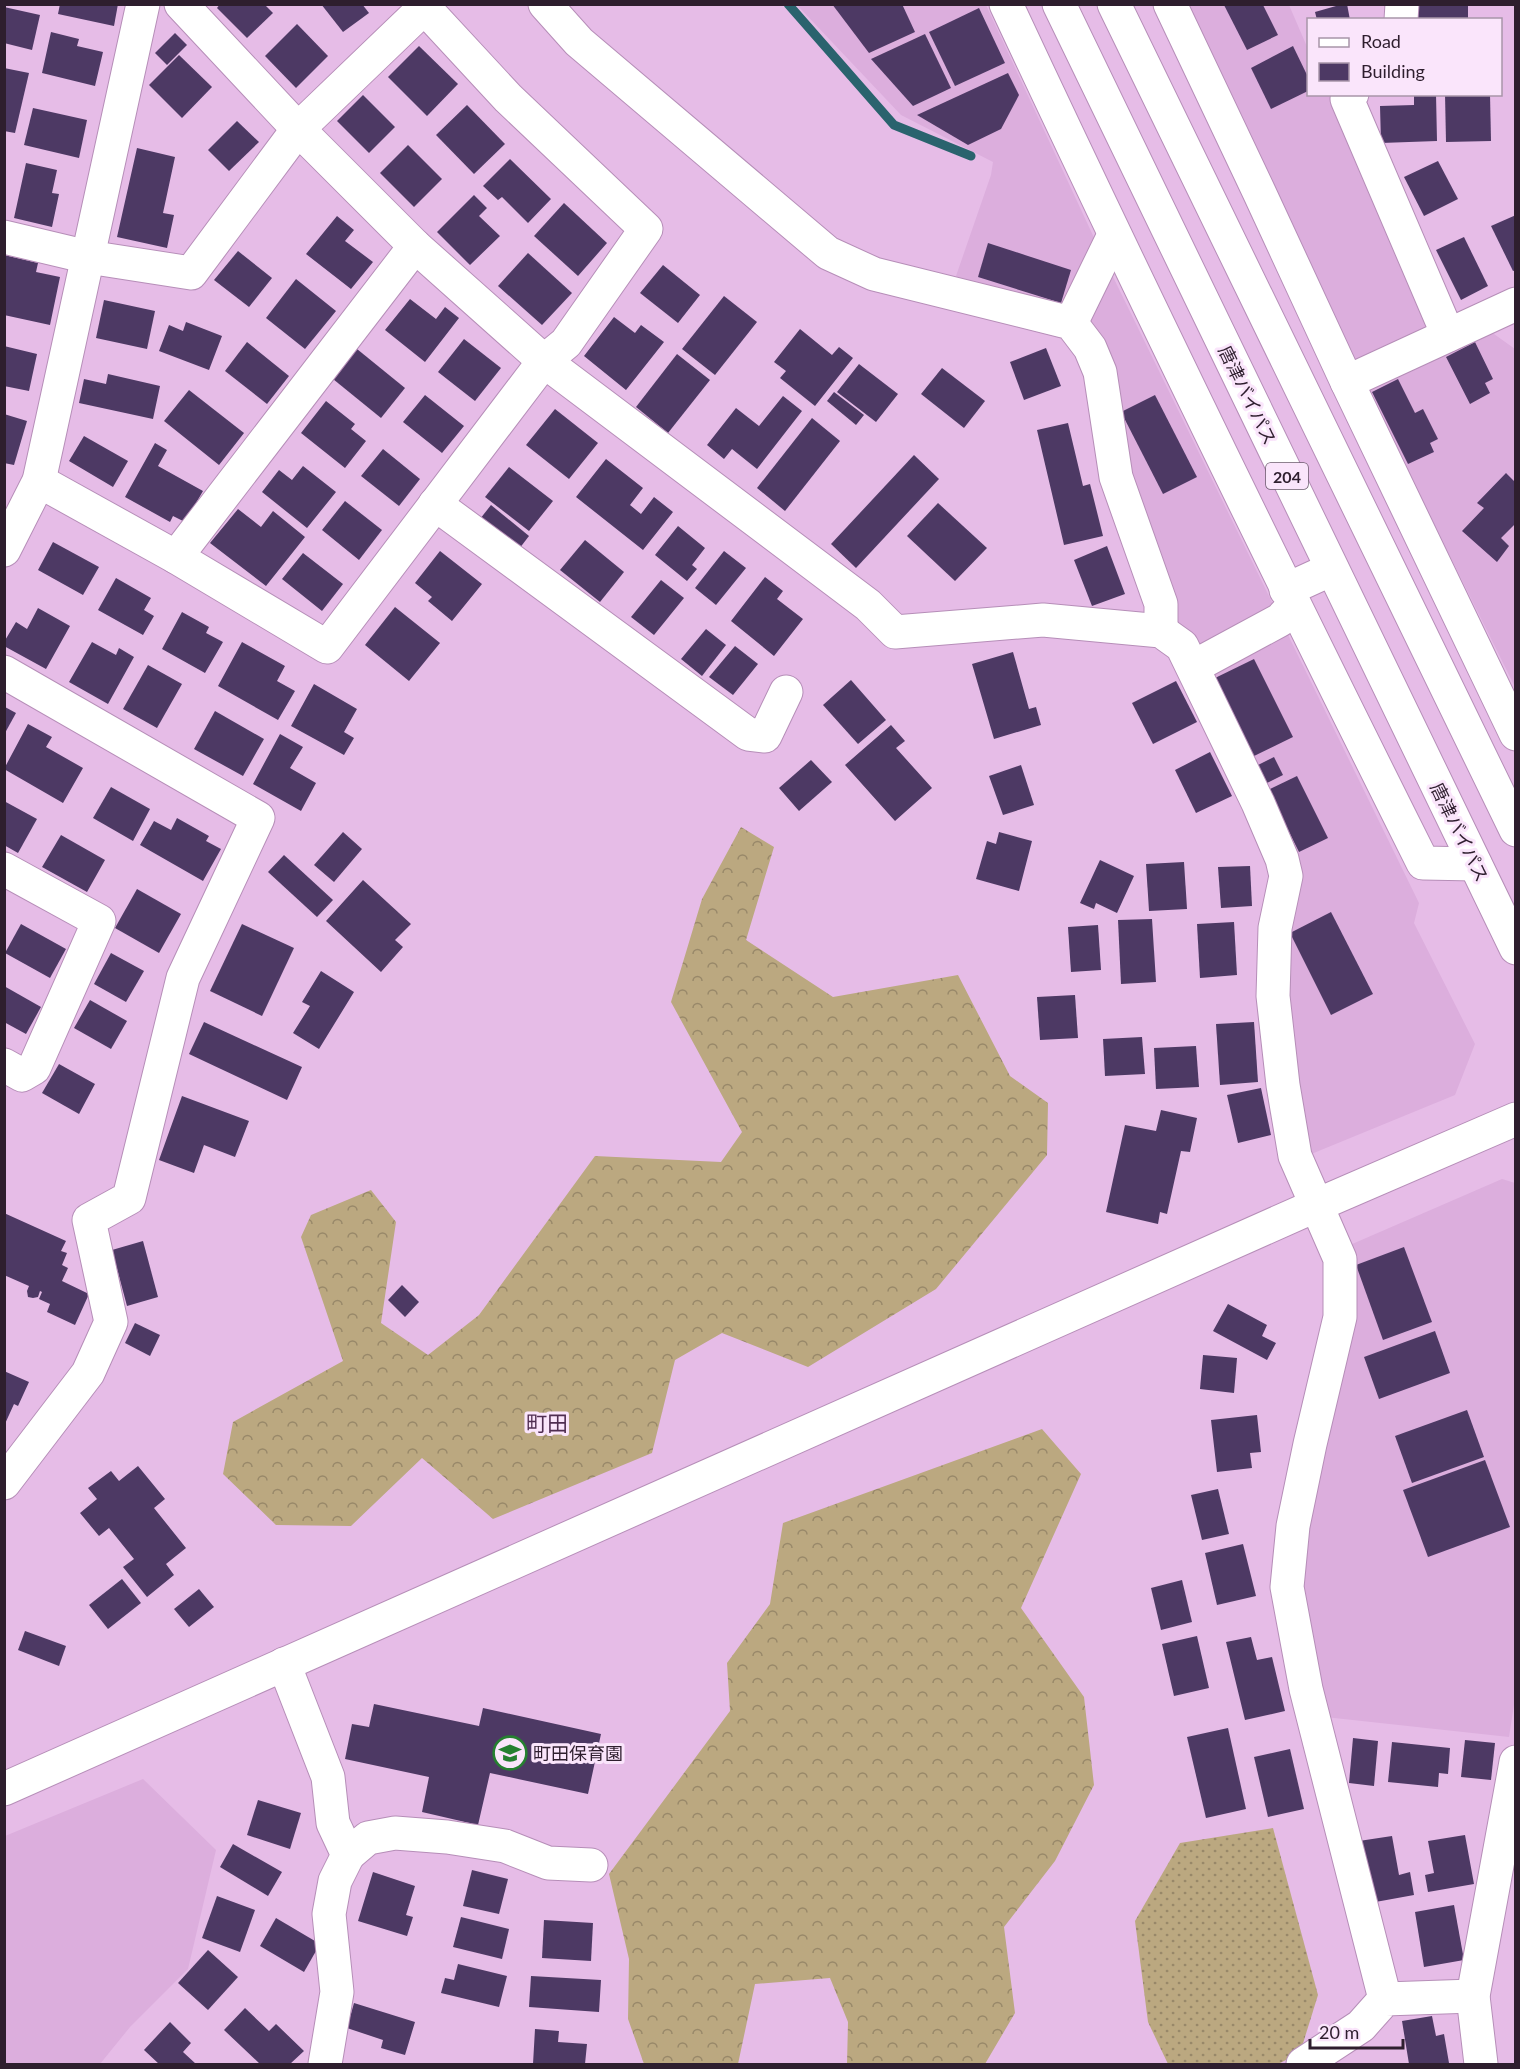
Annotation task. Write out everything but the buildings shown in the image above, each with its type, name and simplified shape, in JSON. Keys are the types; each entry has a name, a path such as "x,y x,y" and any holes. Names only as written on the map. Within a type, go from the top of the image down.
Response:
{"main road":[{"path":"4,550 39,481 142,4"},
{"path":"181,4 298,129 415,246 544,360 868,604 895,632 1043,620 1161,631 1182,646 1258,803 1282,860 1286,876 1275,928 1273,996 1283,1086 1295,1156 1340,1259 1340,1317 1293,1526 1287,1587 1306,1689 1385,1998"},
{"path":"545,4 579,42 828,253 874,274 1071,323 1090,348 1100,372 1116,477 1161,604 1161,631"},
{"path":"1006,4 1114,235 1290,598 1422,863 1475,864"},
{"name":"唐津バイパス","path":"1059,4 1515,948"},
{"name":"204","path":"1114,4 1515,830"},
{"path":"1170,4 1515,734"},
{"path":"4,237 88,256 191,273 298,129 423,6 508,98 646,229 566,343 544,360 327,647 176,557 39,481"},
{"path":"1350,96 1347,99 1448,335"},
{"path":"1071,323 1114,235"},
{"path":"176,557 415,246"},
{"path":"1347,382 1515,304"},
{"path":"1338,466 1378,447"},
{"path":"435,504 748,734 765,736 786,692"},
{"path":"1193,667 1280,620 1290,598 1332,569"},
{"path":"4,672 258,818 183,978 129,1198 90,1220 111,1322 88,1373 4,1483"},
{"path":"4,869 99,921 34,1068 22,1075 4,1065"},
{"path":"4,1789 1515,1119"},
{"path":"284,1665 328,1778 333,1823 348,1855"},
{"path":"1481,2064 1473,1996 1515,1762"},
{"path":"325,2064 337,1992 329,1914 335,1881 348,1855 368,1838 395,1833 447,1837 505,1846 548,1863 591,1866"},
{"path":"1302,2064 1361,2026 1385,1998 1473,1996"}],"shaded area":[{"path":"797,5 986,5 1096,242 1419,903 1414,923 1475,1044 1455,1095 1304,1157 1281,997 1293,861 1173,616 1094,367 1072,339 1014,316 956,276 991,175 993,162 901,115"},
{"path":"1187,5 1289,5 1307,47 1307,96 1329,96 1432,324 1466,314 1515,349 1515,687 1354,363"},
{"path":"1502,1179 1515,1183 1516,1692 1509,1737 1325,1717 1296,1575 1343,1248"},
{"path":"143,1779 216,1850 188,1969 130,2027 100,2064 5,2064 5,1836"}],"green space":[{"path":"741,827 774,847 746,940 833,997 958,975 1010,1076 1048,1103 1047,1155 936,1289 808,1367 722,1333 675,1360 652,1453 493,1519 422,1458 351,1526 276,1525 223,1474 233,1422 343,1361 301,1237 311,1215 371,1190 396,1222 381,1323 428,1355 479,1315 595,1156 721,1162 742,1132 671,1002 702,899"},
{"path":"1042,1429 1081,1474 1021,1608 1084,1697 1094,1785 1055,1861 1004,1927 1015,2013 985,2064 847,2064 848,2022 830,1978 755,1984 738,2064 644,2064 628,2019 629,1959 609,1874 730,1711 727,1663 770,1604 783,1523"},
{"path":"1273,1828 1318,1995 1300,2053 1278,2064 1168,2064 1148,2022 1135,1921 1180,1843"}],"waterway":[{"path":"788,4 894,125 971,156"}],"place":[{"name":"町田保育園","path":"510,1753"}],"district":[{"name":"町田","path":"547,1422"}]}
